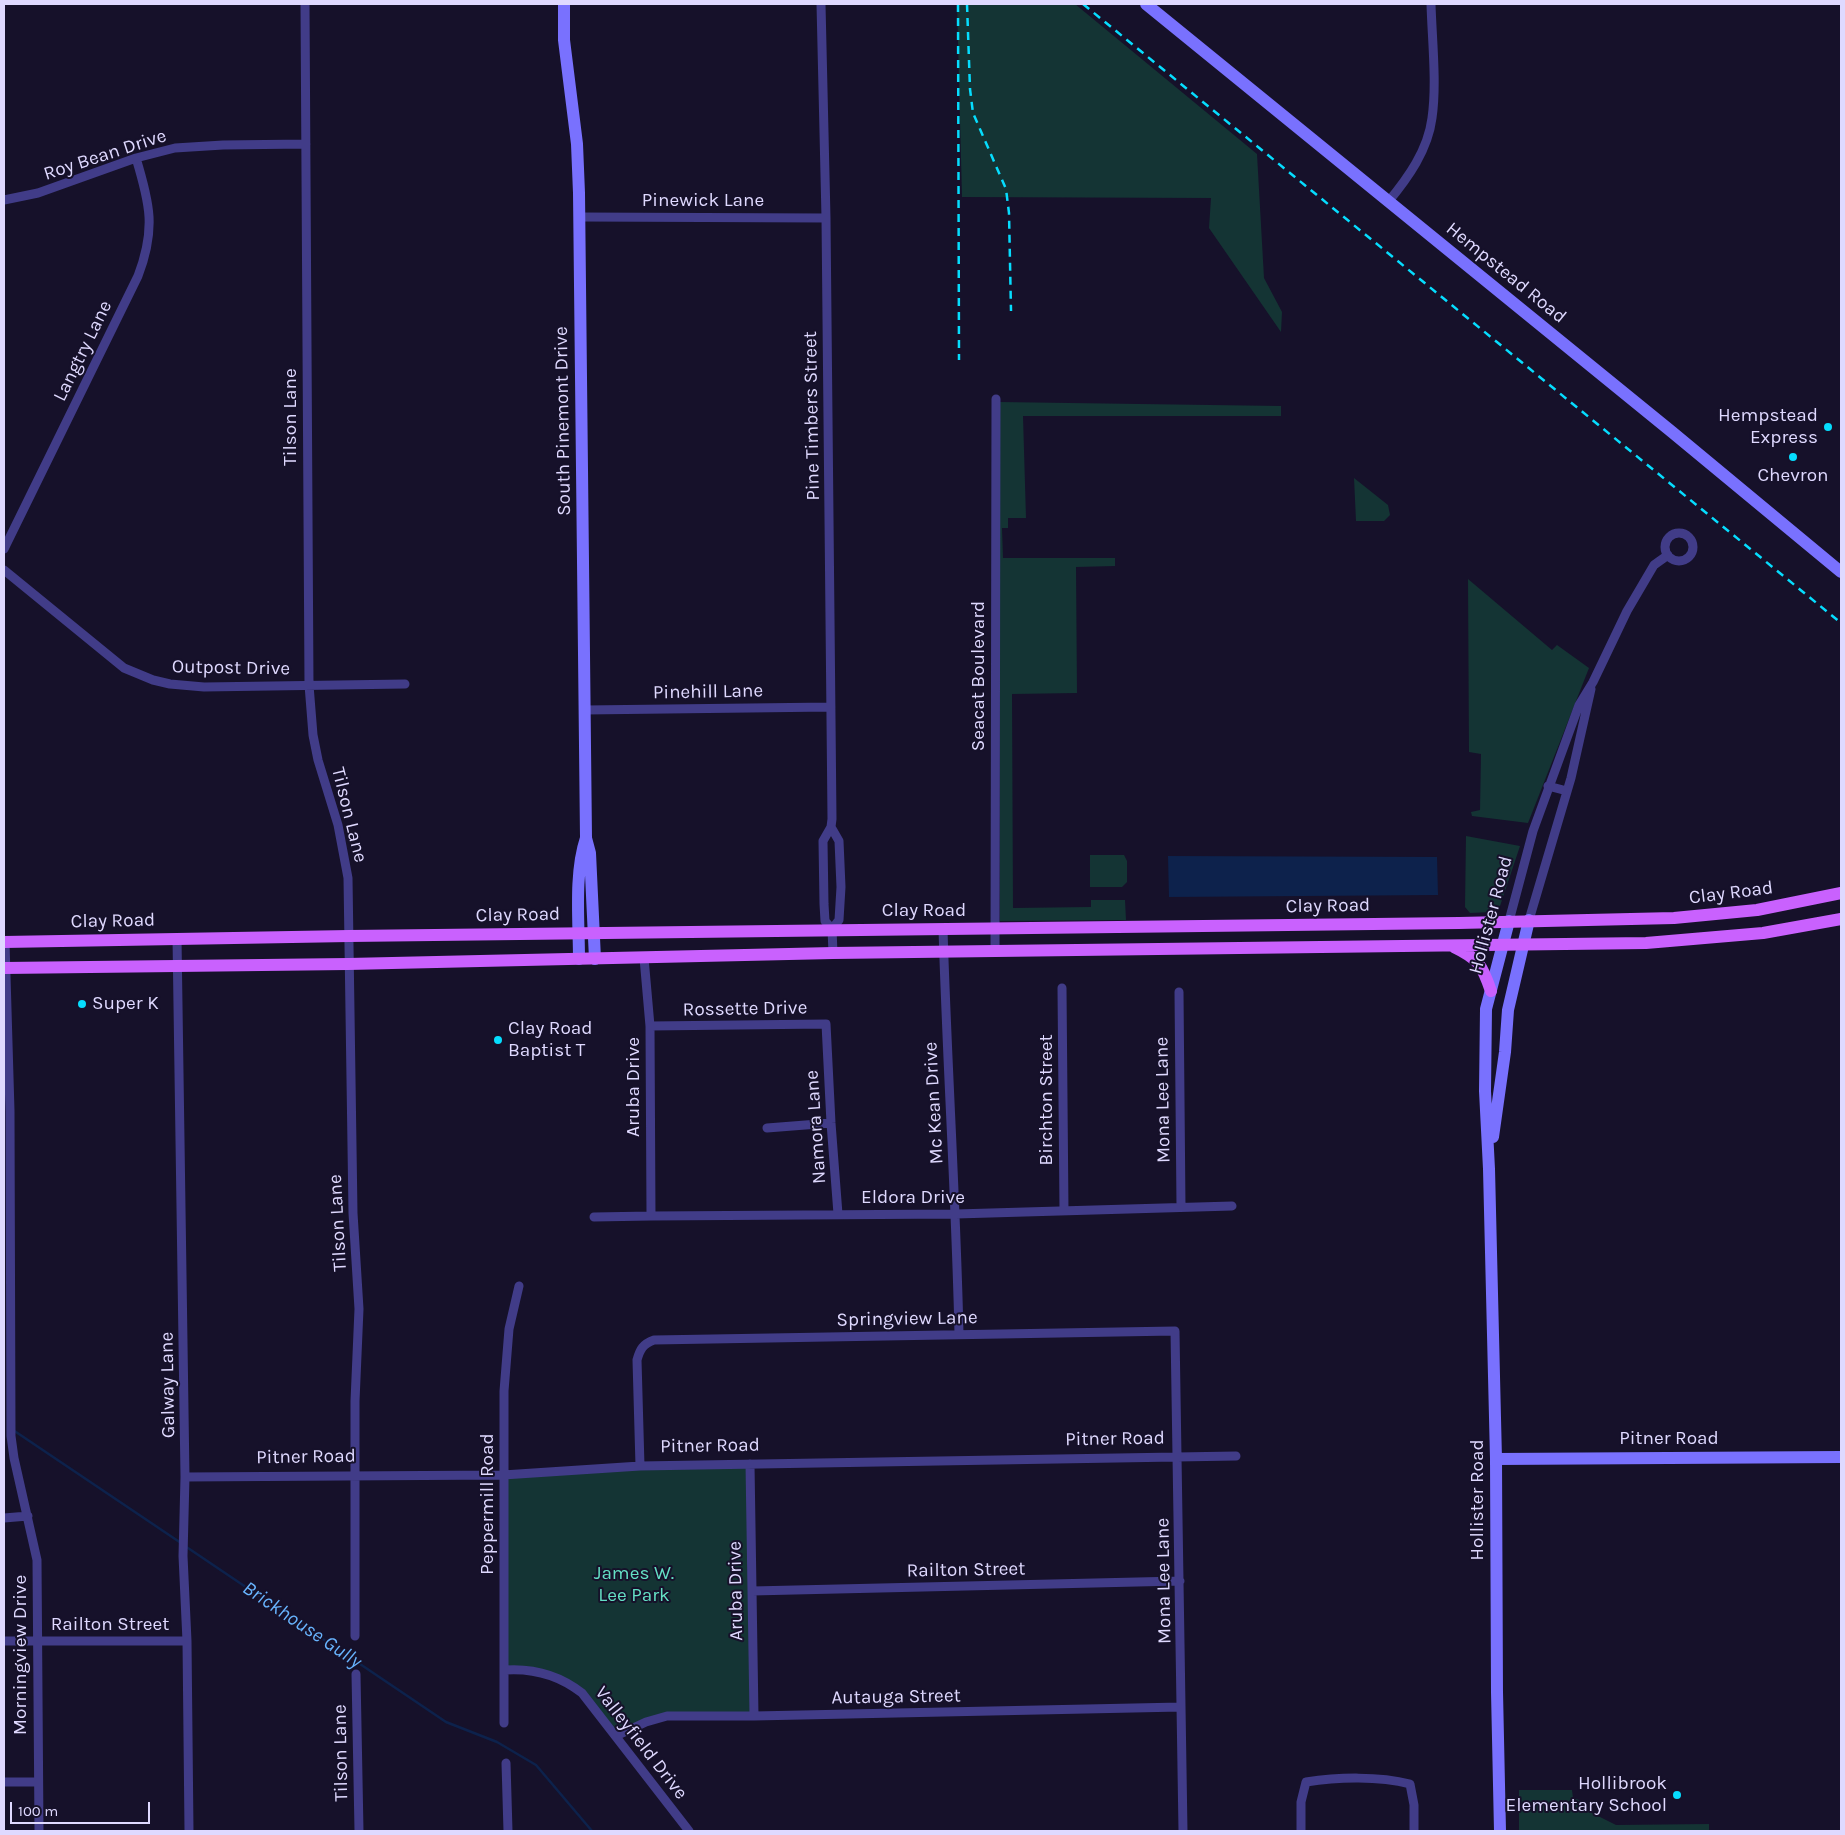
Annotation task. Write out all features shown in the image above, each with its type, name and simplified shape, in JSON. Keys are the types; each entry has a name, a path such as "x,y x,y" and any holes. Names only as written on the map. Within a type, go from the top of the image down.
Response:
{"main road":[{"name":"Clay Road","path":"4,942 177,938 995,929 1674,918 1758,910 1841,892"},
{"path":"1758,910 1763,933"},
{"path":"5,968 348,964 833,953 1646,943 1763,933 1840,920"},
{"path":"1342,924 1343,946"},
{"path":"1140,927 1140,950"},
{"path":"1449,945 1471,955 1484,972 1490,992"}],"street":[{"name":"Tilson Lane","path":"304,4 310,685 313,735 318,760 338,825 348,878 353,1212 359,1309 354,1475 355,1636"},
{"name":"South Pinemont Drive","path":"564,4 564,40 577,144 580,217 586,838 590,853 595,959"},
{"name":"Pine Timbers Street","path":"821,4 826,218 831,707 831,827 823,841 825,921 832,930 833,953"},
{"name":"Hempstead Road","path":"1146,4 1841,572"},
{"path":"1388,202 1409,176 1422,151 1432,120 1432,4"},
{"name":"Roy Bean Drive","path":"4,200 38,193 136,158 175,148 306,144"},
{"name":"Langtry Lane","path":"4,549 146,257 150,226 149,209 147,193 136,158"},
{"name":"Pinewick Lane","path":"580,217 826,218"},
{"name":"Seacat Boulevard","path":"995,952 996,399"},
{"name":"Hollister Road","path":"1500,1831 1497,1692 1496,1459 1489,1169 1485,1091 1486,1010 1531,836 1579,705 1593,682 1627,612 1654,565 1668,556"},
{"name":"Outpost Drive","path":"4,570 106,654 124,668 138,675 170,684 204,687 405,684"},
{"name":"Hollister Road","path":"1489,1169 1505,1052 1508,1010 1529,920 1567,791 1593,682"},
{"name":"Pinehill Lane","path":"585,710 831,707"},
{"path":"1548,786 1567,791"},
{"name":"Pine Timbers Street","path":"831,827 839,840 841,887 840,920 832,930"},
{"name":"South Pinemont Drive","path":"579,959 581,853 586,838"},
{"name":"Mc Kean Drive","path":"943,929 956,1214 959,1334"},
{"name":"Galway Lane","path":"177,938 185,1477 183,1556 187,1641 189,1831"},
{"name":"Morningview Drive","path":"4,942 11,1436 14,1458 37,1560 39,1831"},
{"name":"Aruba Drive","path":"644,958 650,1026 651,1216"},
{"name":"Birchton Street","path":"1062,988 1064,1211"},
{"name":"Mona Lee Lane","path":"1179,992 1181,1207"},
{"name":"Rossette Drive","path":"650,1026 826,1024 827,1039"},
{"name":"Namora Lane","path":"827,1039 838,1214"},
{"path":"1485,1051 1505,1052"},
{"path":"767,1128 831,1123"},
{"name":"Eldora Drive","path":"594,1217 956,1214 1232,1206"},
{"name":"Peppermill Road","path":"504,1723 504,1391 509,1328 519,1286"},
{"name":"Mona Lee Lane","path":"1175,1331 1183,1831"},
{"name":"Springview Lane","path":"640,1466 637,1360 642,1347 654,1340 1175,1331"},
{"name":"Pitner Road","path":"185,1477 503,1475 640,1466 1236,1456"},
{"name":"Pitner Road","path":"1496,1459 1841,1456"},
{"name":"Aruba Drive","path":"750,1464 754,1716"},
{"path":"4,1518 28,1516"},
{"name":"Railton Street","path":"752,1591 1180,1581"},
{"name":"Railton Street","path":"4,1641 187,1641"},
{"name":"Valleyfield Drive","path":"505,1670 528,1670 550,1674 571,1684 582,1692 689,1831"},
{"name":"Tilson Lane","path":"356,1674 359,1831"},
{"name":"Autauga Street","path":"616,1736 646,1722 667,1716 754,1716 1181,1707"},
{"path":"506,1763 508,1831"},
{"path":"1302,1831 1301,1802 1306,1782 1390,1779 1410,1784 1414,1805 1414,1831"},
{"path":"4,1782 38,1782"}],"green space":[{"path":"957,4 1075,4 1257,154 1264,278 1282,312 1281,332 1209,228 1211,198 962,197"},
{"path":"999,402 1281,406 1281,416 1023,416 1026,518 1008,518 1008,528 1002,528 1003,558 1115,558 1115,566 1076,567 1077,693 1012,694 1013,908 1091,907 1091,900 1125,900 1126,920 1000,921"},
{"path":"1354,478 1388,505 1390,515 1384,521 1356,521"},
{"path":"1468,579 1552,650 1557,645 1589,668 1528,823 1472,816 1471,812 1480,810 1481,754 1469,752"},
{"path":"1466,836 1520,846 1500,906 1492,912 1470,913 1465,907"},
{"path":"1090,855 1124,855 1127,861 1127,882 1122,887 1090,887"},
{"name":"James W. Lee Park","path":"750,1464 754,1716 676,1716 616,1736 582,1693 562,1678 505,1670 503,1475"},
{"path":"1519,1790 1572,1790 1573,1798 1579,1800 1590,1812 1616,1825 1709,1824 1709,1831 1519,1831"}],"water":[{"path":"1168,856 1437,857 1438,895 1169,897"}],"waterway":[{"name":"Brickhouse Gully","path":"13,1430 181,1543"},
{"name":"Brickhouse Gully","path":"185,1546 446,1722 497,1742 536,1765 592,1831"}],"railway":[{"path":"958,4 959,360"},
{"path":"967,4 970,89 973,113 1006,189 1009,213 1011,311"},
{"path":"1083,4 1841,623"}],"place":[{"name":"Hempstead Express","path":"1828,427"},
{"name":"Chevron","path":"1793,457"},
{"name":"Super K","path":"82,1004"},
{"name":"Clay Road Baptist T","path":"498,1040"},
{"name":"Hollibrook Elementary School","path":"1677,1795"}]}
